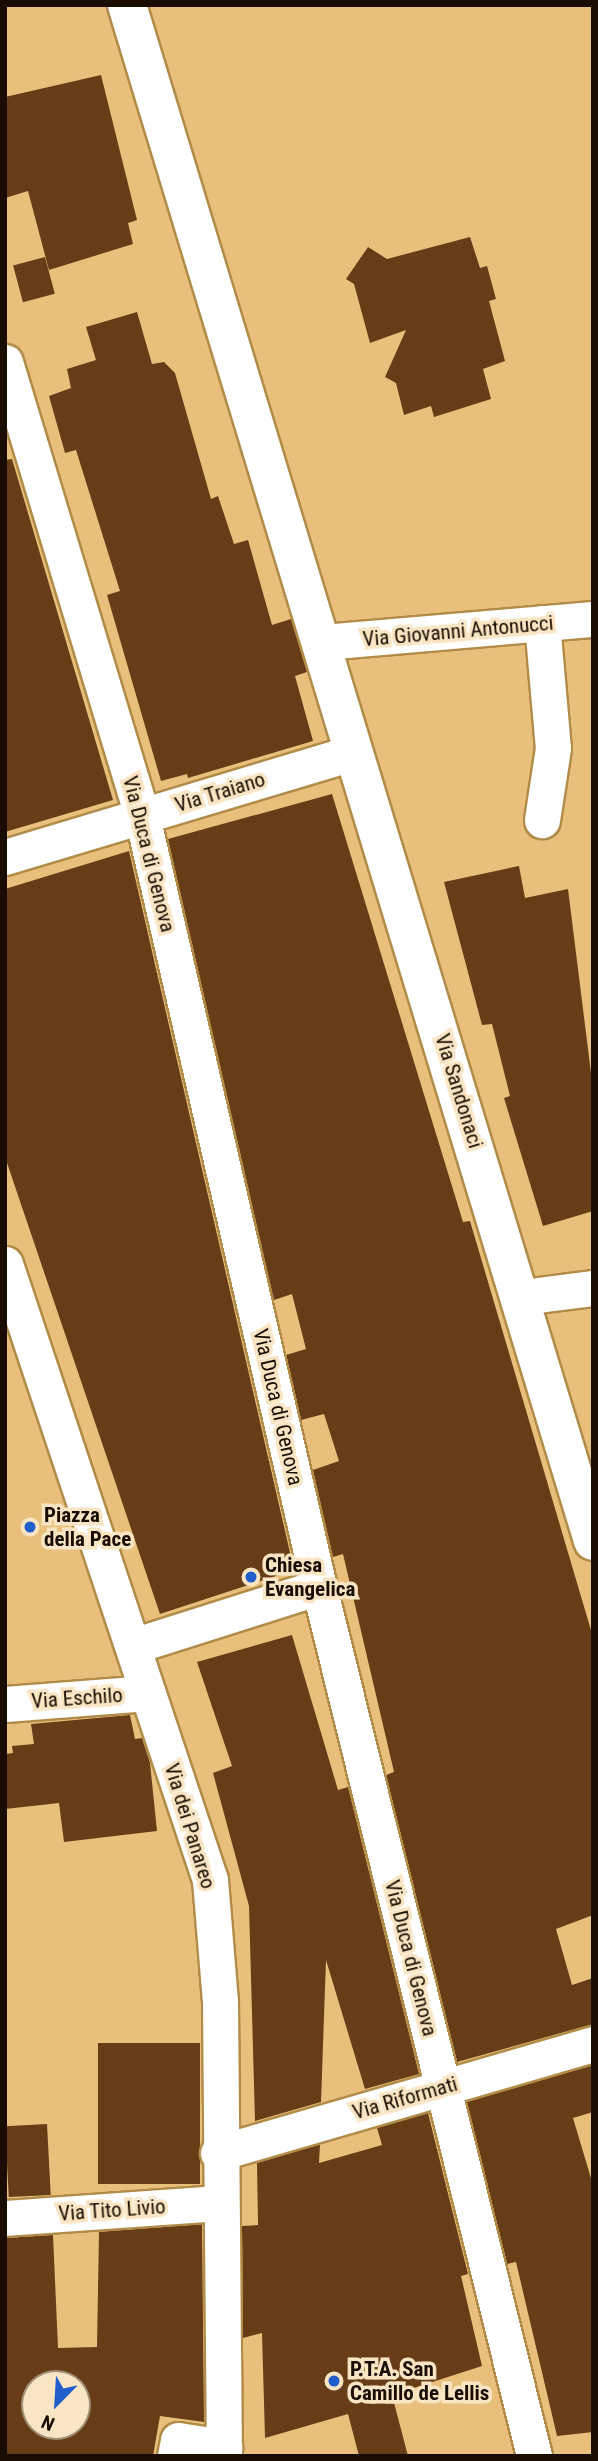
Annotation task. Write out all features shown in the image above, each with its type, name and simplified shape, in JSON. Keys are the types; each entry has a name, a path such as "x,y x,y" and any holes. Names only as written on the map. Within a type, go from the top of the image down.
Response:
{"main road":[{"name":"Via Sandonaci","path":"127,5 522,1297 593,1541"}],"street":[{"name":"Via Duca di Genova","path":"5,362 142,816 319,1587 534,2456"},
{"name":"Via Giovanni Antonucci","path":"323,642 593,619"},
{"path":"542,623 552,748 542,820"},
{"name":"Via Traiano","path":"5,857 355,752"},
{"name":"Via dei Panareo","path":"5,1264 16,1330 133,1646 210,1880 220,2001 218,2153 224,2451"},
{"path":"522,1297 593,1289"},
{"path":"133,1646 319,1587"},
{"name":"Via Eschilo","path":"5,1704 148,1693"},
{"name":"Via Riformati","path":"218,2153 593,2044"},
{"name":"Via Tito Livio","path":"5,2218 219,2203"},
{"path":"175,2456 178,2440 224,2451"}],"building":[{"path":"101,75 137,220 128,223 133,244 49,270 28,191 5,198 5,97"},
{"path":"470,237 480,268 487,266 496,299 489,301 505,361 483,369 491,399 434,417 431,406 404,415 396,383 385,377 406,330 370,343 354,284 346,279 368,247 387,259"},
{"path":"45,257 55,294 23,302 13,266"},
{"path":"137,312 152,364 164,362 175,373 211,499 218,496 234,544 248,540 272,625 291,619 307,672 295,676 313,741 188,778 187,774 161,781 107,595 120,591 76,450 65,453 49,396 71,388 67,369 96,360 86,327"},
{"path":"12,459 113,800 5,832 5,460"},
{"path":"332,794 463,1222 470,1221 593,1637 593,1915 556,1929 572,1985 593,1978 593,2024 457,2062 386,1775 394,1772 343,1554 333,1557 313,1470 339,1461 324,1414 301,1420 286,1355 306,1349 292,1294 274,1300 168,839"},
{"path":"129,851 294,1570 160,1614 5,1157 5,889"},
{"path":"519,866 525,898 568,889 593,1089 593,1211 543,1226 504,1098 510,1096 492,1024 482,1025 444,882"},
{"path":"292,1635 338,1790 348,1787 419,2074 365,2089 326,1960 321,2102 255,2121 249,1906 213,1773 232,1766 197,1662"},
{"path":"130,1715 135,1739 142,1738 150,1763 157,1831 64,1842 59,1803 5,1809 5,1754 13,1753 12,1746 34,1744 31,1724"},
{"path":"98,2043 200,2043 200,2184 98,2184"},
{"path":"593,2065 593,2112 573,2118 593,2185 593,2432 557,2436 516,2262 507,2264 467,2102"},
{"path":"428,2113 468,2274 461,2276 482,2366 392,2395 408,2456 359,2456 348,2414 265,2438 262,2333 243,2338 242,2226 258,2225 257,2163 320,2144 319,2163 382,2145 377,2128"},
{"path":"47,2124 51,2195 9,2197 5,2126"},
{"path":"202,2224 204,2422 160,2416 153,2456 5,2456 5,2238 53,2235 58,2348 97,2347 99,2232"}],"place":[{"name":"Piazza della Pace","path":"30,1527"},
{"name":"Chiesa Evangelica","path":"251,1577"},
{"name":"P.T.A. San Camillo de Lellis","path":"334,2381"}]}
